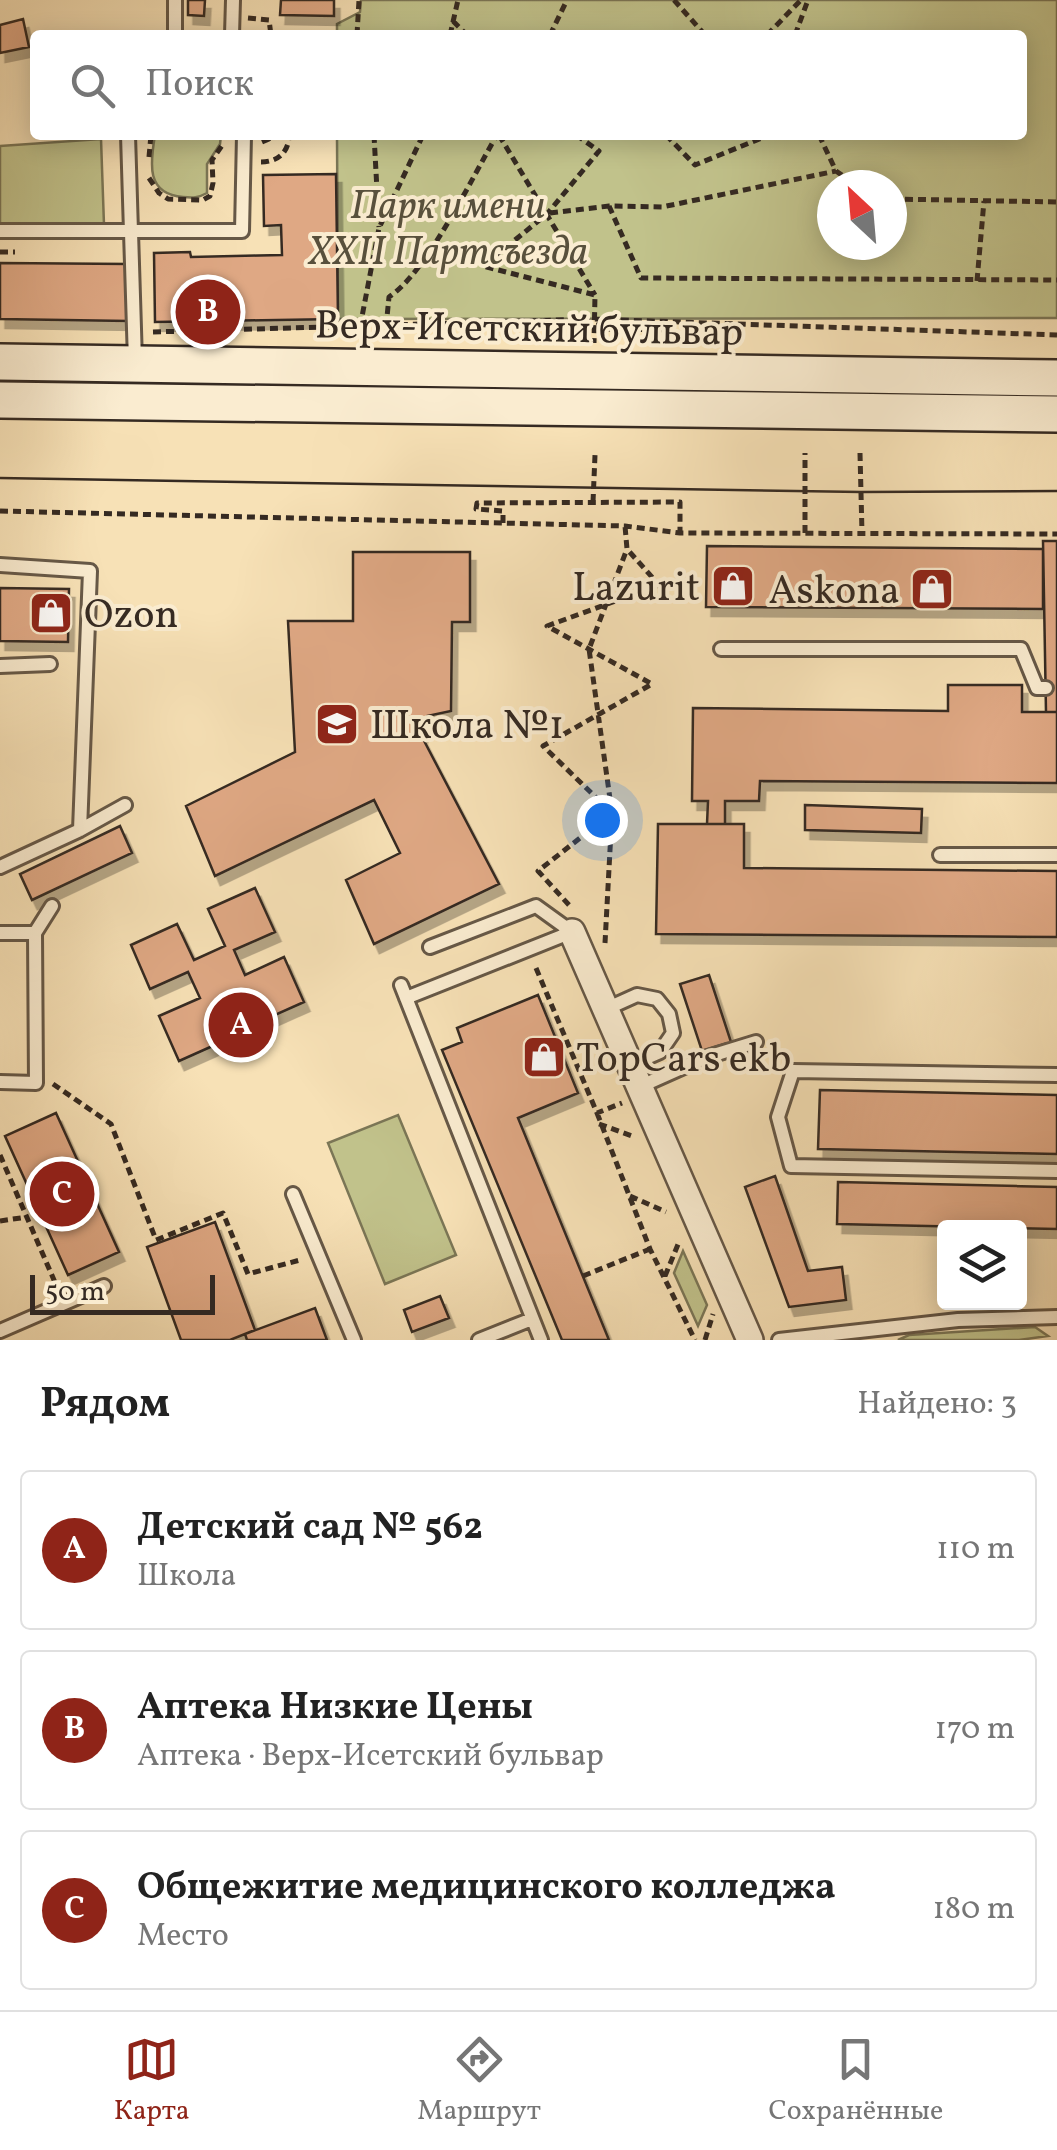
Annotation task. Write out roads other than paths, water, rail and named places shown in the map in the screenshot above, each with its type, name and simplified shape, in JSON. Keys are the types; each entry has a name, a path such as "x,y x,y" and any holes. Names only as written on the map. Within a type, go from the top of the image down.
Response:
{"main road":[{"name":"Верх-Исетский бульвар","path":"0,362 134,348 1057,378"},
{"name":"Верх-Исетский бульвар","path":"0,400 1057,414"}],"street":[{"path":"572,932 750,1340"}],"lane":[{"path":"175,0 175,30"},
{"path":"232,30 233,0"},
{"path":"128,140 134,348"},
{"path":"0,231 242,231 244,140"},
{"path":"882,374 882,411"},
{"path":"0,566 90,571 80,830"},
{"path":"721,649 1021,649 1037,688 1046,688"},
{"path":"0,666 50,664"},
{"path":"0,867 125,804"},
{"path":"940,855 1057,856"},
{"path":"0,1082 36,1083 35,933 52,906"},
{"path":"430,947 536,906 572,932"},
{"path":"541,1340 404,991 572,932"},
{"path":"0,933 35,933"},
{"path":"606,1009 637,996 658,999 669,1014 673,1034 635,1076"},
{"path":"635,1076 756,1042"},
{"path":"1057,1075 793,1071 778,1117 791,1166 1057,1171"},
{"path":"294,1194 354,1340"},
{"path":"0,1331 104,1286"},
{"path":"779,1340 958,1320 1057,1317"},
{"path":"479,1340 532,1319"}],"tram line":[{"path":"0,478 861,492 1057,491"}],"place":[{"name":"Аптека Низкие Цены","path":"208,312"},
{"name":"Lazurit","path":"733,586"},
{"name":"Askona","path":"932,589"},
{"name":"Ozon","path":"51,613"},
{"name":"Школа №1","path":"337,724"},
{"name":"Детский сад № 562","path":"241,1025"},
{"name":"TopCars ekb","path":"544,1057"},
{"name":"Общежитие медицинского колледжа","path":"62,1194"}],"park label":[{"name":"Парк имени XXII Партсъезда","path":"448,227"}]}
